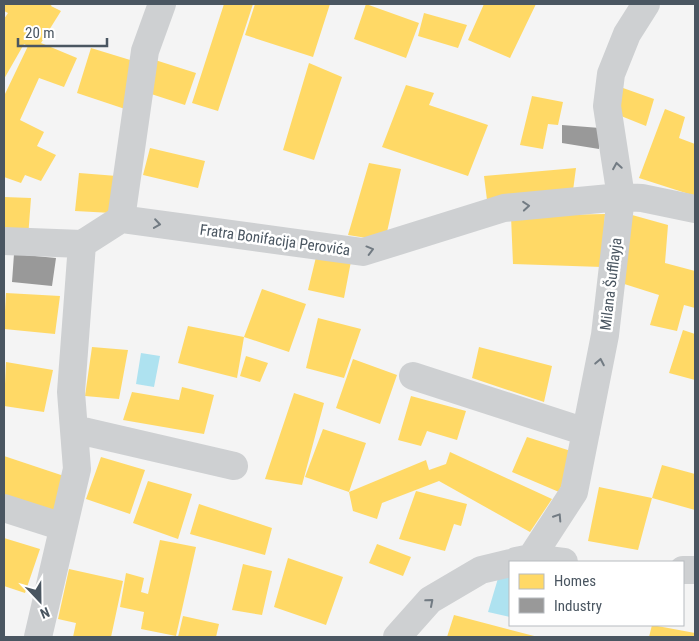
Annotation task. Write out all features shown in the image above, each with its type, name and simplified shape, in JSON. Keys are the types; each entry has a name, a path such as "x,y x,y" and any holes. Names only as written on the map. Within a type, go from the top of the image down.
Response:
{"street":[{"path":"4,241 82,244 121,219 145,50 162,4"},
{"name":"Milana Šufflayja","path":"518,561 574,492 605,335 621,197 607,106 611,74 628,34 646,4"},
{"name":"Fratra Bonifacija Perovića","path":"121,219 363,252 504,208 621,197 642,198 695,209"},
{"path":"38,637 77,469 71,392 82,244"},
{"path":"414,376 586,432"},
{"path":"74,429 234,466"},
{"path":"4,508 63,527"},
{"path":"398,637 430,600 481,570 509,563"}],"water":[{"path":"141,353 160,356 154,387 136,384"},
{"path":"499,575 509,577 509,617 488,612"}],"building: Homes":[{"path":"4,4 52,4 51,6 61,11 41,43 77,58 64,87 39,78 20,120 44,132 37,146 56,155 41,181 25,175 21,183 4,177 4,96 28,46 24,44 4,79 4,19 8,13 4,11"},
{"path":"224,4 253,4 218,111 192,103"},
{"path":"255,4 330,4 313,57 245,35"},
{"path":"366,4 419,23 406,58 354,39"},
{"path":"484,4 536,4 510,58 468,40"},
{"path":"424,13 467,25 458,48 418,36"},
{"path":"91,48 140,63 125,109 77,93"},
{"path":"152,59 196,73 185,105 142,91"},
{"path":"309,63 342,77 314,160 283,150"},
{"path":"406,85 434,93 429,105 488,125 468,176 382,147"},
{"path":"623,88 654,99 646,126 616,114"},
{"path":"532,96 563,102 558,125 548,124 543,149 520,145"},
{"path":"665,109 685,117 679,138 695,144 695,196 639,178"},
{"path":"150,148 205,161 198,188 143,175"},
{"path":"369,163 401,169 385,241 348,235"},
{"path":"576,168 572,198 487,200 484,176"},
{"path":"79,173 117,176 112,213 75,211"},
{"path":"4,197 31,198 28,238 4,235"},
{"path":"625,213 668,225 665,263 695,271 695,308 684,305 677,331 650,325 659,295 618,282"},
{"path":"605,214 602,267 513,264 511,216"},
{"path":"317,253 352,256 344,298 308,290"},
{"path":"262,289 306,304 289,352 244,337"},
{"path":"6,293 60,296 55,334 4,329"},
{"path":"318,318 361,329 344,378 306,368"},
{"path":"188,326 244,337 237,378 178,363"},
{"path":"683,330 695,334 695,380 669,373"},
{"path":"92,347 128,350 119,399 85,396"},
{"path":"479,347 552,366 544,402 472,378"},
{"path":"246,356 268,363 260,382 240,376"},
{"path":"353,359 397,375 380,424 336,408"},
{"path":"6,362 53,370 44,412 4,406"},
{"path":"182,387 214,395 204,434 123,420 132,392 179,400"},
{"path":"294,393 324,403 302,485 265,479"},
{"path":"411,396 466,411 457,440 427,431 421,446 398,440"},
{"path":"323,429 366,443 349,492 305,477"},
{"path":"527,437 574,452 559,492 512,472"},
{"path":"450,452 552,499 530,532 439,481 382,503 377,519 353,511 349,492 426,460 429,470 446,464"},
{"path":"4,456 67,477 53,516 4,501"},
{"path":"101,457 145,470 130,514 86,499"},
{"path":"662,465 695,474 695,510 652,498"},
{"path":"148,481 192,494 178,539 133,523"},
{"path":"599,487 652,498 638,550 588,541"},
{"path":"416,491 467,504 461,526 454,524 445,551 399,539"},
{"path":"199,504 272,528 265,555 190,534"},
{"path":"4,538 40,549 25,593 4,586"},
{"path":"160,540 196,547 176,636 141,629 144,612 120,607 126,573 144,578 141,592 148,594"},
{"path":"377,544 411,557 403,576 369,563"},
{"path":"288,558 343,577 326,625 274,607"},
{"path":"243,564 272,571 262,615 232,610"},
{"path":"69,569 123,581 111,637 73,637 76,623 58,619"},
{"path":"454,615 538,637 447,637"},
{"path":"183,616 219,624 216,637 178,637"},
{"path":"652,626 695,633 695,637 649,637"}],"building: Industry":[{"path":"562,125 600,128 599,149 562,143"},
{"path":"14,254 56,258 52,286 12,282"}]}
